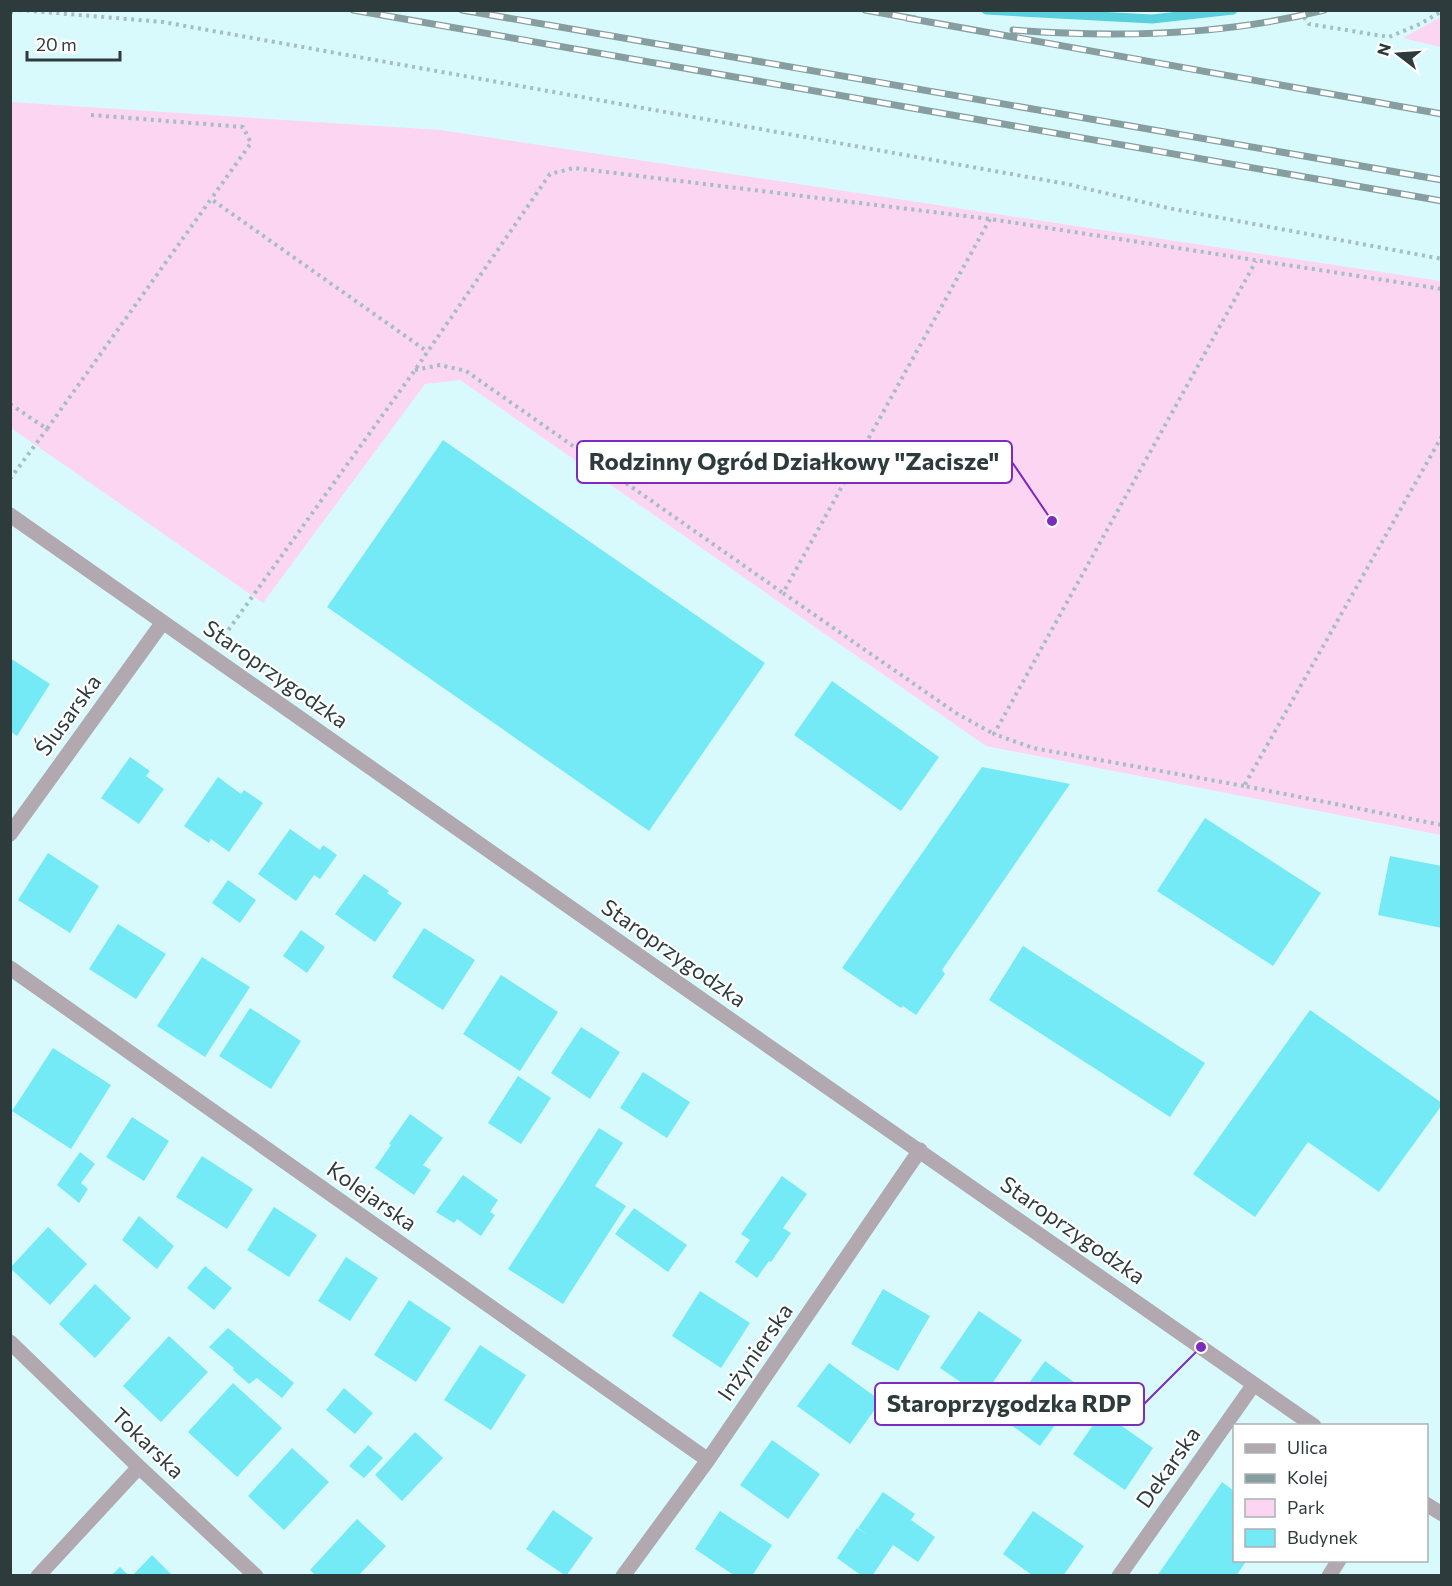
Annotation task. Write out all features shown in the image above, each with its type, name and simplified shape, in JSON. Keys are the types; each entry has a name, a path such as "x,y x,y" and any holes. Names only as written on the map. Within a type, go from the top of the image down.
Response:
{"street":[{"name":"Staroprzygodzka","path":"10,515 1313,1424"},
{"name":"Ślusarska","path":"10,834 163,622"},
{"name":"Kolejarska","path":"10,968 708,1460"},
{"name":"Inżynierska","path":"623,1575 708,1460 920,1150"},
{"name":"Tokarska","path":"10,1342 255,1575"},
{"name":"Dekarska","path":"1119,1575 1254,1384"},
{"path":"38,1575 140,1467"},
{"path":"1428,1505 1442,1514"},
{"path":"1329,1575 1339,1562"}],"path":[{"path":"18,10 175,24 1067,184 1168,208 1442,259"},
{"path":"1302,10 1309,24 1389,37 1420,24 1442,11"},
{"path":"10,479 251,143 243,127 92,115"},
{"path":"211,655 428,352 550,174 574,168 990,219 1442,289"},
{"path":"211,199 428,352"},
{"path":"783,593 990,219"},
{"path":"994,734 1257,261"},
{"path":"415,370 440,365 466,370 956,713 994,734 1033,748 1442,825"},
{"path":"10,404 47,429"},
{"path":"1244,786 1442,436"}],"green space":[{"path":"1441,17 1441,47 1403,38"},
{"path":"10,102 440,130 1441,281 1441,835 986,746 460,380 425,384 263,603 11,428"}],"building":[{"path":"443,440 765,663 649,831 327,607"},
{"path":"10,658 50,684 17,736 10,731"},
{"path":"832,681 939,757 901,811 794,735"},
{"path":"130,757 150,771 146,776 164,789 139,824 101,798"},
{"path":"982,767 1070,784 942,970 945,974 916,1015 903,1006 901,1008 842,968"},
{"path":"218,777 241,794 244,790 263,803 229,852 211,839 209,843 184,826"},
{"path":"1205,818 1321,893 1273,966 1157,891"},
{"path":"290,829 320,850 323,845 337,855 320,879 314,875 296,901 258,874"},
{"path":"48,853 99,886 70,933 18,900"},
{"path":"1390,856 1442,866 1442,928 1378,915"},
{"path":"364,874 402,903 375,942 335,914"},
{"path":"228,880 256,900 240,923 212,903"},
{"path":"118,924 166,954 136,999 89,969"},
{"path":"424,928 475,960 443,1010 392,977"},
{"path":"301,930 325,947 307,973 283,956"},
{"path":"1023,946 1205,1063 1170,1117 989,1000"},
{"path":"202,957 250,987 205,1057 157,1026"},
{"path":"501,975 558,1012 520,1071 463,1034"},
{"path":"250,1008 301,1041 271,1089 219,1056"},
{"path":"1310,1010 1442,1105 1379,1192 1308,1142 1255,1217 1193,1174"},
{"path":"581,1027 620,1052 590,1099 551,1073"},
{"path":"53,1048 111,1085 71,1149 12,1111"},
{"path":"643,1072 690,1102 667,1138 620,1108"},
{"path":"518,1076 551,1098 521,1144 488,1123"},
{"path":"410,1114 443,1138 423,1165 431,1170 414,1195 375,1168"},
{"path":"132,1117 169,1141 144,1181 106,1157"},
{"path":"599,1128 623,1143 595,1186 626,1206 563,1304 508,1269"},
{"path":"80,1152 95,1164 81,1183 88,1189 79,1203 57,1185"},
{"path":"202,1156 253,1189 227,1229 176,1197"},
{"path":"463,1175 498,1200 490,1212 495,1215 481,1236 457,1219 454,1223 436,1212"},
{"path":"782,1176 807,1194 783,1228 791,1233 757,1278 735,1262 750,1240 741,1234"},
{"path":"274,1207 317,1235 289,1277 247,1250"},
{"path":"634,1208 687,1245 668,1272 615,1234"},
{"path":"139,1216 174,1246 157,1269 122,1240"},
{"path":"48,1227 87,1264 50,1305 10,1268"},
{"path":"346,1257 378,1278 350,1321 318,1301"},
{"path":"205,1266 232,1288 214,1310 187,1288"},
{"path":"95,1284 131,1318 95,1358 59,1324"},
{"path":"883,1289 930,1316 898,1371 851,1344"},
{"path":"700,1291 750,1323 721,1368 672,1336"},
{"path":"409,1300 451,1328 416,1382 374,1355"},
{"path":"979,1311 1022,1340 983,1397 940,1368"},
{"path":"228,1328 294,1383 282,1398 257,1378 249,1384 209,1347"},
{"path":"169,1336 208,1372 161,1422 123,1386"},
{"path":"480,1345 526,1375 491,1430 444,1400"},
{"path":"1045,1361 1082,1388 1040,1446 1003,1419"},
{"path":"829,1363 881,1401 850,1444 797,1406"},
{"path":"233,1383 282,1428 237,1477 188,1432"},
{"path":"344,1388 373,1413 355,1434 326,1410"},
{"path":"1102,1412 1153,1448 1125,1490 1073,1454"},
{"path":"415,1432 443,1458 402,1501 375,1475"},
{"path":"772,1440 820,1474 788,1519 740,1485"},
{"path":"368,1445 383,1458 364,1478 349,1466"},
{"path":"292,1448 329,1482 284,1530 248,1496"},
{"path":"1222,1482 1233,1490 1233,1562 1246,1562 1236,1576 1157,1576"},
{"path":"883,1492 915,1514 911,1520 935,1537 918,1562 893,1545 872,1576 862,1576 837,1558 857,1528 868,1535 858,1528"},
{"path":"553,1510 593,1538 566,1576 526,1549"},
{"path":"720,1511 772,1545 752,1576 735,1576 695,1549"},
{"path":"1033,1511 1084,1546 1063,1576 1033,1576 1003,1554"},
{"path":"357,1519 386,1546 358,1576 316,1576 310,1570"},
{"path":"152,1555 173,1576 132,1576"},
{"path":"120,1567 129,1576 111,1576"}],"waterway":[{"path":"986,10 1152,19 1233,10"}],"railway":[{"path":"353,10 1442,201"},
{"path":"462,10 1442,180"},
{"path":"865,10 915,19"},
{"path":"1013,30 1091,34 1170,33 1247,25 1324,10"},
{"path":"907,18 1442,114"}],"place":[{"name":"Rodzinny Ogród Działkowy \"Zacisze\"","path":"1052,521"},
{"name":"Staroprzygodzka RDP","path":"1201,1347"}]}
